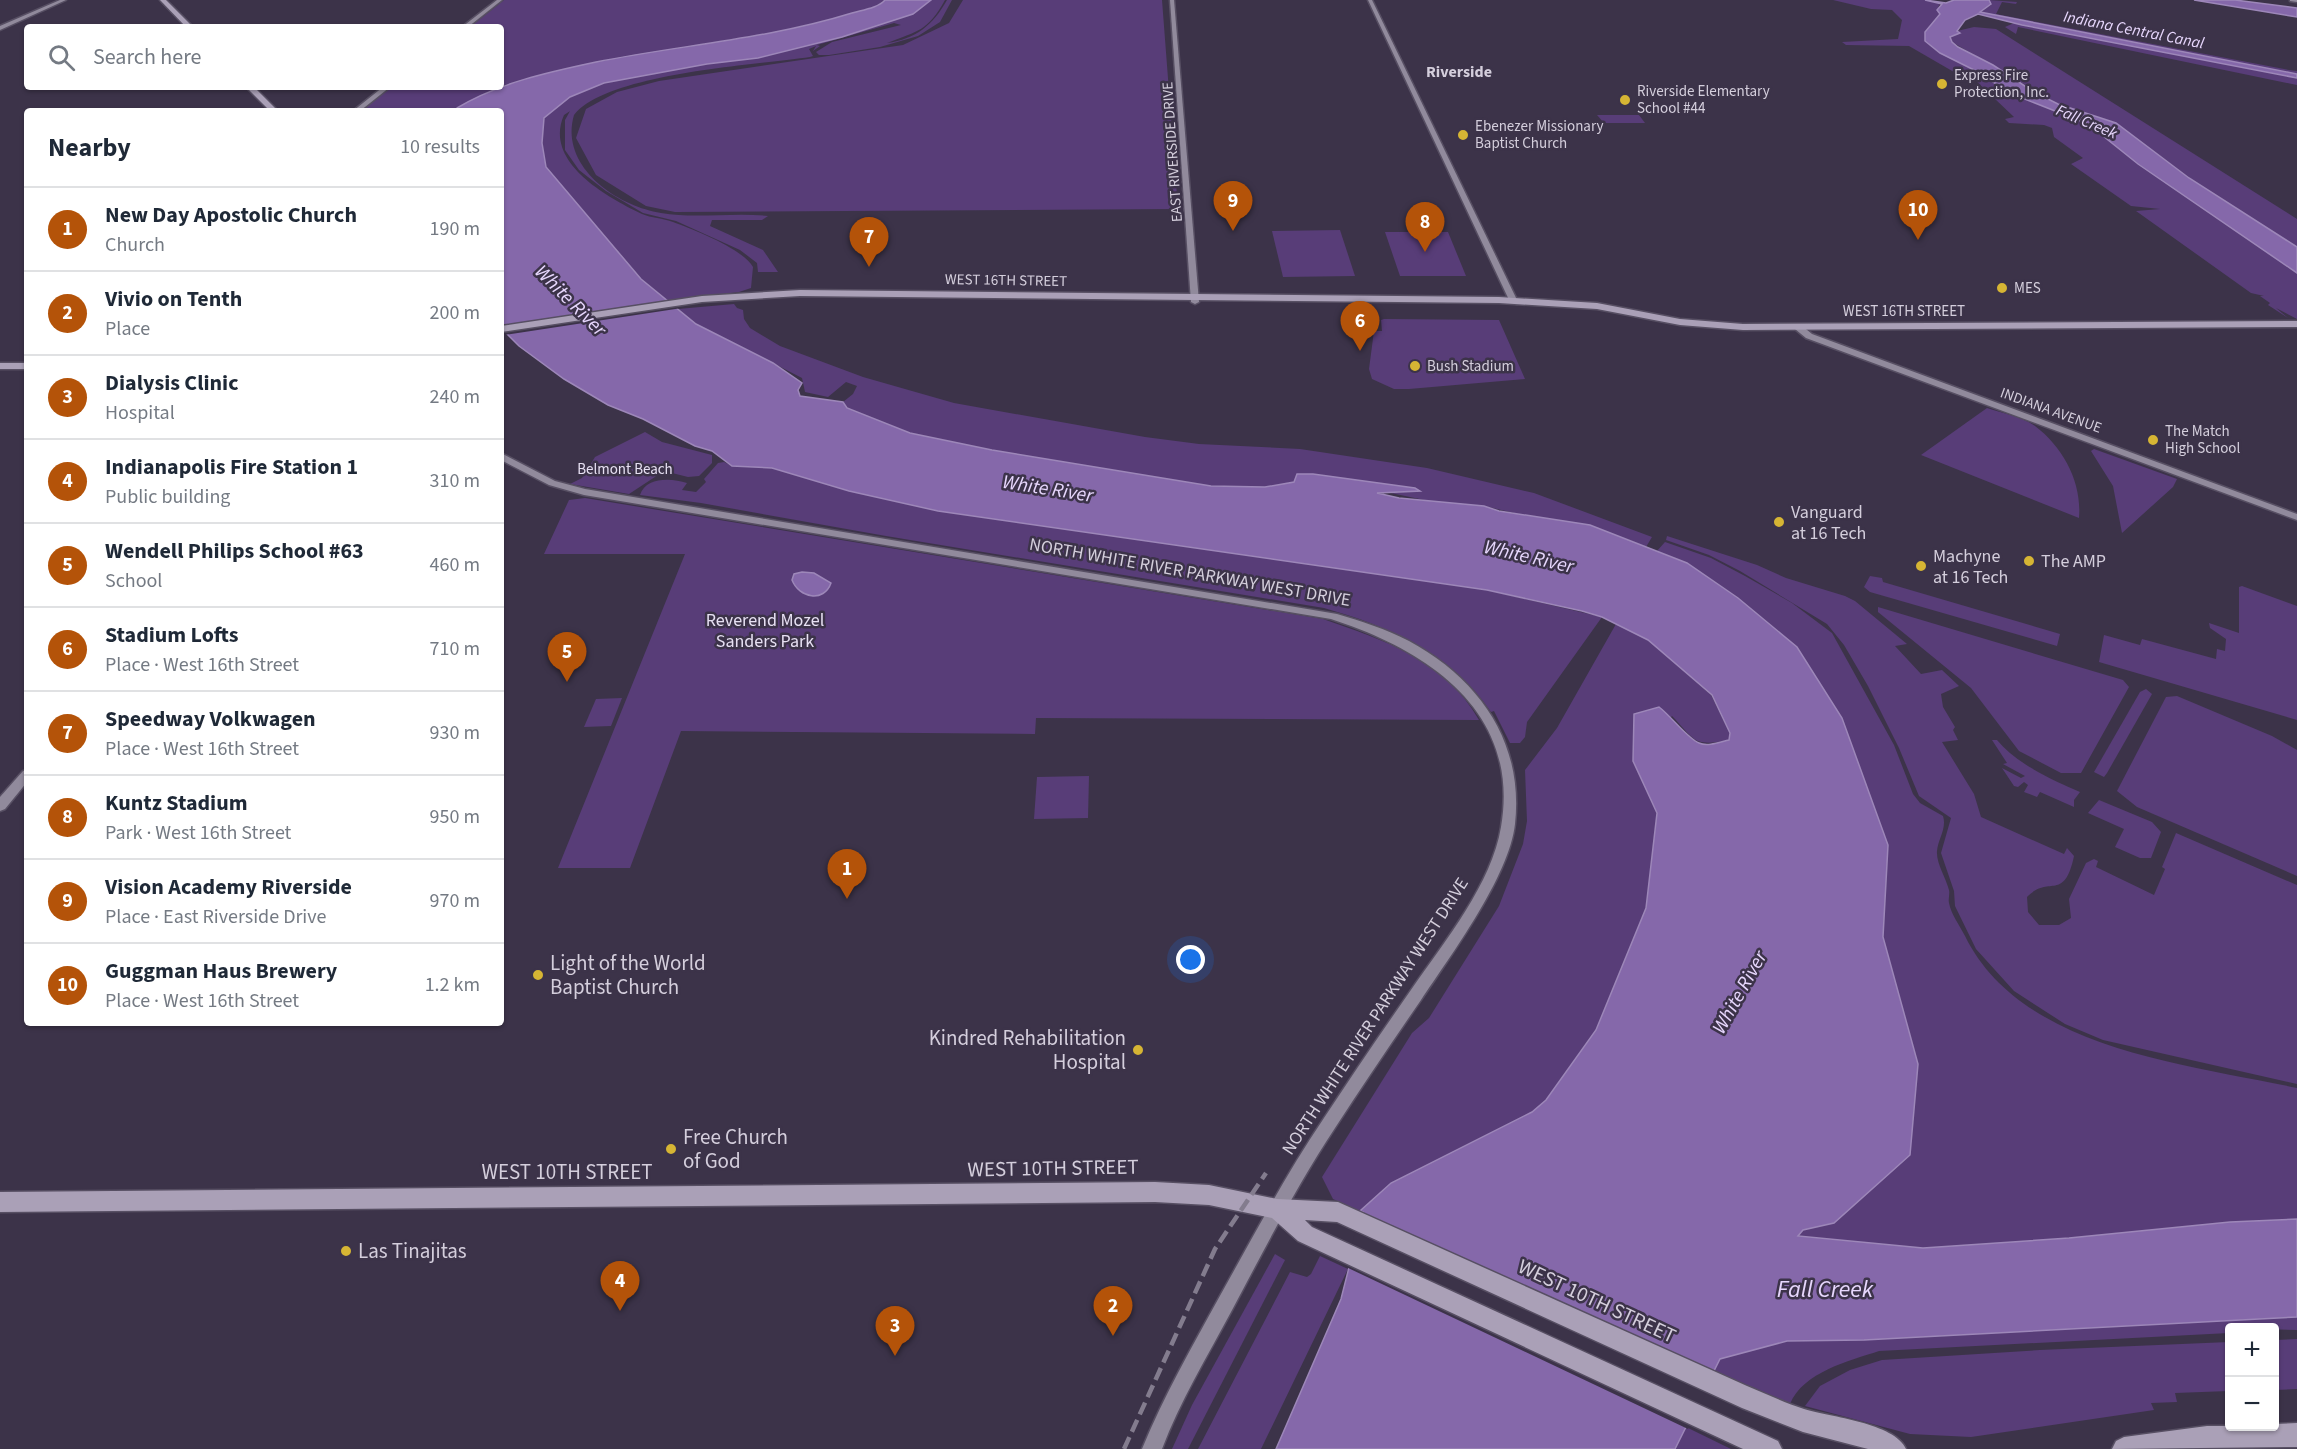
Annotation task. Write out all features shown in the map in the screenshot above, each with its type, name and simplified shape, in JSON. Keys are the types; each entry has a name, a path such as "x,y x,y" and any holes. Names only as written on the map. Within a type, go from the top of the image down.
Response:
{"main road":[{"path":"0,28 64,0"},
{"path":"163,0 187,24"},
{"path":"469,24 500,0"},
{"name":"EAST RIVERSIDE DRIVE","path":"1172,0 1195,299"},
{"path":"1370,0 1514,302"},
{"path":"2292,0 2297,1"},
{"path":"253,90 271,108"},
{"path":"360,108 383,90"},
{"name":"WEST 16TH STREET","path":"504,331 702,302 798,298 1195,299 1500,305 1514,302 1597,306 1714,326 2297,324"},
{"name":"INDIANA AVENUE","path":"1798,327 1817,339 2297,517"},
{"path":"0,366 24,366"},
{"name":"NORTH WHITE RIVER PARKWAY WEST DRIVE","path":"504,458 546,480 574,490 1322,613 1366,626 1401,641 1433,660 1455,678 1476,701 1490,723 1510,774 1509,824 1500,855 1475,903 1307,1157 1203,1344 1152,1449"},
{"path":"0,806 24,778"},
{"name":"WEST 10TH STREET","path":"0,1202 1155,1192 1209,1195 1277,1209 1338,1212 1742,1396 1803,1420 1887,1444"},
{"path":"1277,1209 1305,1234 1770,1449"},
{"path":"2124,1449 2207,1438 2297,1434"}],"green space":[{"path":"504,0 885,0 874,7 776,32 596,62 504,85 504,24 474,24"},
{"path":"931,0 945,0 933,18 921,29 887,43 897,41 915,34 930,24 947,0 952,0 940,22 918,36 880,47 829,55 819,55 816,52 832,42 901,25 894,23 817,45 820,46 813,51 816,46 809,49 813,56 810,57 684,73 617,89 591,101 574,115 572,134 575,151 583,167 610,192 644,209 674,215 768,216 762,220 712,220 710,226 763,250 778,272 758,272 757,263 740,250 676,221 643,213 606,191 579,170 565,150 565,120 570,111 564,115 560,132 562,148 582,176 596,188 642,214 693,229 739,253 753,267 751,288 739,292 668,301 641,279 546,167 542,143 544,118 570,97 604,83 707,64 758,58 842,37 913,14"},
{"path":"963,0 1162,0 1178,209 675,212 646,206 596,175 576,138 586,109 617,92 659,81 903,45 949,23"},
{"path":"1833,0 1925,0 1940,3 1938,17 1940,53 1974,70 2012,94 2088,124 2138,164 2297,273 2297,319 2276,308 2288,318 2268,305 2270,303 2260,296 2264,296 2251,293 2136,211 2160,209 2131,206 2071,164 2083,158 2054,137 2052,128 2044,125 2009,123 2005,119 2014,117 1974,79 1966,79 1909,46 1846,45 1842,42 1898,39 1902,20 1892,10 1871,9"},
{"path":"1989,0 2017,2 2016,4 2002,2 1996,14 2297,71 2297,74 1979,12 1991,5"},
{"path":"2014,23 2297,78 2297,85 2018,27 2016,34 2005,27"},
{"path":"1974,27 1996,29 2297,219 2297,247 2189,178 2116,123 2058,104 1952,42 1950,37 1959,33 1957,31"},
{"path":"386,90 492,90 456,108 363,108"},
{"path":"1597,115 1639,115 1645,123 1604,123"},
{"path":"1340,230 1355,276 1283,277 1272,231"},
{"path":"1385,232 1448,232 1466,276 1400,276"},
{"path":"734,304 743,310 744,319 750,328 780,346 863,377 954,403 1145,437 1199,444 1300,449 1427,468 1534,493 1652,537 1646,547 1627,539 1484,506 1429,501 1391,493 1418,490 1313,474 1294,482 1265,487 1211,486 992,450 910,433 847,408 843,402 853,394 857,386 846,382 828,397 805,392 802,378 696,324 678,309"},
{"path":"1381,320 1499,320 1525,379 1394,389 1372,379 1369,369 1374,331 1382,331"},
{"path":"1987,408 2030,423 2055,445 2074,479 2079,518 1921,455"},
{"name":"Belmont Beach","path":"645,432 662,442 712,455 712,463 699,476 688,477 664,471 629,494 570,484 582,478 595,457"},
{"path":"2094,449 2177,479 2173,487 2122,533 2113,486 2091,451"},
{"path":"724,462 732,466 772,468 849,491 938,511 1487,590 1602,617 1527,722 1525,737 1520,743 1510,743 1494,711 1491,712 1475,691 1438,658 1396,634 1324,608 701,503 640,495 648,485 660,480 687,483 682,490 696,492 706,482 704,479 718,463"},
{"name":"Reverend Mozel Sanders Park","path":"585,498 1323,619 1390,644 1431,667 1465,699 1479,720 1036,718 1035,734 681,731 630,868 558,868 685,554 544,554 569,500"},
{"path":"1667,536 1757,565 1786,578 1855,601 1907,644 1895,646 1921,674 1942,670 1959,686 1941,694 1943,707 1955,727 1953,730 1958,740 1942,742 1974,794 1981,817 2064,854 2067,848 2074,856 2066,879 2061,884 2042,888 2027,897 2028,912 2039,925 2059,925 2071,918 2069,899 2086,863 2094,859 2098,861 2096,867 2154,895 2165,869 2162,867 2176,833 2297,885 2297,1084 2103,1040 2065,1024 2014,991 1976,949 1955,906 1954,891 1941,853 1951,818 1919,796 1899,748 1868,686 1844,645 1827,624 1740,571 1709,555 1666,540"},
{"path":"1665,542 1711,558 1745,576 1792,603 1832,633 1894,745 1913,794 1920,803 1943,816 1944,825 1937,856 1949,890 1949,903 1954,916 1991,974 2025,1004 2066,1028 2111,1046 2158,1059 2297,1088 2297,1219 2230,1222 2069,1238 1923,1248 1797,1237 1803,1230 1834,1223 1918,1064 1883,937 1888,845 1797,647 1738,598 1687,563 1657,551"},
{"path":"1870,576 1882,578 1883,582 2060,634 2057,646 1870,592 1864,587"},
{"path":"2242,586 2297,606 2297,720 2099,662 2104,635 2140,645 2142,639 2216,659 2217,649 2225,651 2226,639 2210,628 2209,623 2239,633 2239,587"},
{"path":"1878,607 2123,680 2129,687 2081,773 2061,773 2019,751 1971,688 1878,612"},
{"path":"1616,624 1648,640 1711,695 1730,733 1729,740 1701,742 1691,736 1672,716 1633,761 1657,812 1646,908 1596,1030 1546,1100 1532,1112 1391,1183 1360,1211 1333,1199 1322,1177 1412,1033 1429,1018 1499,906 1523,844 1527,821 1525,770 1557,728"},
{"path":"2146,689 2152,694 2107,773 2104,777 2094,772 2140,692"},
{"path":"2177,696 2272,736 2297,750 2297,876 2137,807 2117,791 2166,697"},
{"path":"622,698 611,726 584,727 596,699"},
{"path":"1992,740 1997,740 2015,757 2036,771 2080,792 2074,800 2074,807 2040,792 2037,797 2024,792 2028,785 2024,782 2018,787 2014,786 2002,768 2021,778 2025,776 2003,764 2007,763"},
{"path":"1089,776 1088,818 1034,819 1037,777"},
{"path":"2099,800 2152,822 2161,832 2151,858 2140,858 2115,847 2124,829 2088,813"},
{"path":"1275,1254 1285,1260 1188,1449 1172,1449 1192,1405"},
{"path":"1320,1256 1348,1269 1261,1449 1198,1449 1290,1272 1307,1277 1311,1274"},
{"path":"2297,1317 2297,1330 2279,1329 2279,1323 2225,1323 2225,1333 1879,1351 1828,1369 1816,1376 1796,1393 1790,1404 1713,1372 1720,1359 1787,1341 1864,1340"},
{"path":"2297,1339 2297,1389 2279,1390 2279,1340"},
{"path":"2225,1342 2225,1391 2175,1393 2177,1402 2151,1403 2154,1410 1971,1437 1910,1434 1805,1406 1820,1386 1850,1370 1882,1360"},
{"path":"1686,1427 1731,1449 1675,1449"}],"water":[{"name":"White River","path":"885,0 931,0 913,14 842,37 758,58 707,64 604,83 570,97 544,118 542,143 546,167 641,279 696,324 773,363 802,383 798,390 800,396 843,402 847,408 910,433 992,450 1211,486 1265,487 1294,482 1297,474 1313,474 1415,488 1420,491 1377,493 1399,498 1484,506 1499,511 1590,525 1687,563 1738,598 1797,647 1842,718 1888,845 1883,937 1918,1064 1910,1155 1834,1223 1803,1230 1798,1236 1923,1248 2069,1238 2230,1222 2297,1219 2297,1317 1864,1340 1787,1341 1720,1359 1675,1449 1276,1449 1341,1299 1363,1212 1360,1211 1391,1183 1532,1112 1546,1100 1596,1030 1646,908 1657,813 1633,761 1634,714 1659,707 1690,737 1703,744 1729,740 1730,733 1712,695 1648,640 1602,617 1487,590 938,511 849,491 772,468 732,466 712,451 695,446 643,419 608,405 564,379 519,346 504,331 504,108 457,108 489,92 504,90 504,86 542,74 628,56 789,29 878,5"},
{"name":"Fall Creek","path":"1925,0 1946,3 1954,0 1989,0 1991,4 1980,12 2297,74 2297,78 2022,25 1978,14 1965,20 1957,31 1960,33 1950,37 1958,47 1993,65 2034,92 2058,104 2116,123 2189,178 2297,247 2297,273 2138,164 2088,124 2012,94 1974,70 1940,53 1925,41 1925,32 1940,14 1937,10 1942,4"},
{"path":"2194,0 2235,0 2297,8 2297,17"},
{"path":"814,573 831,583 828,589 817,596 800,591 792,580 794,574"}],"pier":[{"path":"672,300 682,308 504,335 504,326"},
{"path":"1357,1210 1716,1373 1688,1429 1346,1267 1360,1214"}],"railway":[{"path":"1124,1449 1215,1249 1266,1173"}],"place":[{"name":"Express Fire Protection, Inc.","path":"1942,84"},
{"name":"Riverside Elementary School #44","path":"1625,100"},
{"name":"Ebenezer Missionary Baptist Church","path":"1463,135"},
{"name":"Vision Academy Riverside","path":"1233,231"},
{"name":"Guggman Haus Brewery","path":"1918,240"},
{"name":"Kuntz Stadium","path":"1425,252"},
{"name":"Speedway Volkwagen","path":"869,267"},
{"name":"MES","path":"2002,288"},
{"name":"Stadium Lofts","path":"1360,351"},
{"name":"Bush Stadium","path":"1415,366"},
{"name":"The Match High School","path":"2153,440"},
{"name":"Vanguard at 16 Tech","path":"1779,522"},
{"name":"The AMP","path":"2029,561"},
{"name":"Machyne at 16 Tech","path":"1921,566"},
{"name":"Wendell Philips School #63","path":"567,682"},
{"name":"New Day Apostolic Church","path":"847,899"},
{"name":"Light of the World Baptist Church","path":"538,975"},
{"name":"Kindred Rehabilitation Hospital","path":"1138,1050"},
{"name":"Free Church of God","path":"671,1149"},
{"name":"Las Tinajitas","path":"346,1251"},
{"name":"Indianapolis Fire Station 1","path":"620,1311"},
{"name":"Vivio on Tenth","path":"1113,1336"},
{"name":"Dialysis Clinic","path":"895,1356"}],"district":[{"name":"Riverside","path":"1459,71"}],"water label":[{"name":"Indiana Central Canal","path":"2134,29"}]}
